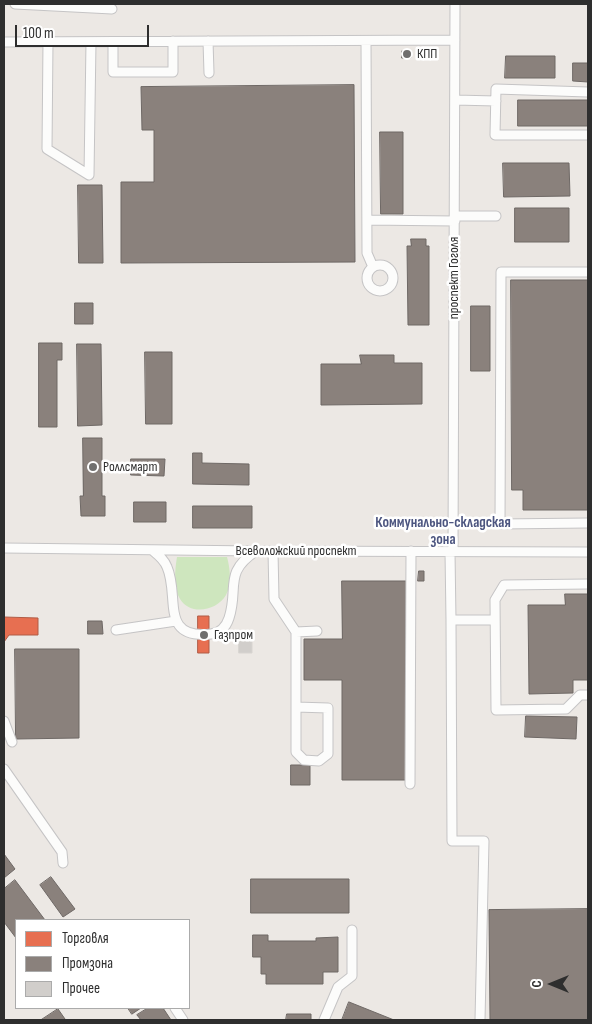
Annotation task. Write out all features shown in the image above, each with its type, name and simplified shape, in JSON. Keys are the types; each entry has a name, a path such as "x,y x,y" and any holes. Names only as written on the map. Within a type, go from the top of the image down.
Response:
{"street":[{"path":"15,4 112,8"},
{"name":"проспект Гоголя","path":"456,4 451,552 452,841 484,841 480,1020"},
{"path":"4,42 455,40"},
{"path":"113,42 114,72 173,72 172,41"},
{"path":"208,41 209,74"},
{"path":"366,41 367,253 373,267"},
{"path":"48,42 47,149 89,175 91,42"},
{"path":"588,92 496,89 495,135 588,135"},
{"path":"455,100 496,100"},
{"path":"367,220 496,216"},
{"path":"588,272 501,272 500,524 588,523"},
{"name":"Всеволожский проспект","path":"4,548 588,552"},
{"path":"151,550 162,558 170,574 176,621 181,628 195,634 212,634 221,631 227,624 235,573 246,557 256,551"},
{"path":"273,551 274,599 296,632 296,708 296,752 304,760 319,761 328,754 328,708 296,708"},
{"path":"410,784 411,552"},
{"path":"588,584 504,585 495,600 496,710 566,709 580,695 588,695"},
{"path":"451,620 495,620"},
{"path":"116,630 176,621"},
{"path":"296,632 317,631"},
{"path":"4,721 12,742"},
{"path":"4,769 62,852 64,863"},
{"path":"324,1020 338,987 352,976 352,930"},
{"path":"176,1009 183,1020"}],"green space":[{"path":"177,557 227,557 230,581 228,591 222,600 210,608 203,609 190,608 184,604 178,595 175,584"}],"building: Торговля":[{"name":"Газпром","path":"198,616 209,616 209,653 198,653"},
{"path":"4,617 38,618 38,635 9,635 4,642"}],"building: Промзона":[{"name":"КПП","path":"402,51 411,51 411,58 402,58"},
{"path":"506,56 555,56 555,78 505,78"},
{"path":"573,63 588,63 588,82 573,81"},
{"path":"354,85 355,262 121,263 121,182 154,182 154,130 142,130 141,87"},
{"path":"518,100 588,100 588,126 518,126"},
{"path":"380,132 403,132 403,214 381,214"},
{"path":"503,163 569,163 570,196 504,197"},
{"path":"78,185 102,185 103,263 79,263"},
{"path":"515,208 569,208 569,242 515,242"},
{"path":"411,239 426,239 426,246 429,246 429,325 408,325 407,246 411,246"},
{"path":"511,280 588,280 588,510 523,510 523,490 512,490"},
{"path":"75,303 93,303 93,324 75,324"},
{"path":"471,306 490,306 490,371 471,371"},
{"path":"39,343 62,343 62,360 57,360 57,427 39,427"},
{"path":"77,344 101,344 102,425 78,426"},
{"path":"145,352 172,352 172,424 146,424"},
{"path":"360,355 394,355 394,363 422,363 422,404 321,405 321,364 361,364"},
{"name":"Роллсмарт","path":"83,438 102,438 102,496 105,496 105,516 81,516 80,496 83,496"},
{"path":"193,453 202,453 202,463 249,464 249,485 193,484"},
{"path":"131,459 165,459 164,476 131,475"},
{"path":"134,502 166,502 166,522 134,522"},
{"path":"193,506 252,506 252,528 193,528"},
{"path":"419,571 424,571 424,581 418,581"},
{"path":"342,581 406,581 406,780 342,780 342,680 304,680 304,639 342,639"},
{"path":"565,594 588,594 588,680 573,680 573,693 529,694 528,605 565,605"},
{"path":"88,621 102,621 103,634 88,634"},
{"path":"15,649 79,649 79,738 16,739"},
{"path":"526,716 577,717 576,739 525,737"},
{"path":"291,765 310,765 310,785 291,785"},
{"path":"4,854 15,869 4,878"},
{"path":"51,877 75,909 63,917 40,885"},
{"path":"251,879 349,879 349,913 251,913"},
{"path":"15,880 44,919 15,919 15,937 4,922 4,889"},
{"path":"588,909 588,1020 490,1020 489,910"},
{"path":"253,935 268,935 268,941 316,941 316,938 338,937 338,972 323,972 323,984 266,984 266,974 261,974 261,957 253,957"},
{"path":"349,1002 394,1020 342,1020"},
{"path":"58,1009 65,1019 41,1020"},
{"path":"129,1009 140,1009 132,1014"},
{"path":"146,1009 164,1009 171,1020 141,1020 137,1015"},
{"path":"287,1014 311,1014 311,1020 286,1020"}],"building: Прочее":[{"path":"239,641 252,641 252,653 239,653"}],"place":[{"name":"КПП","path":"407,54"},
{"name":"Роллсмарт","path":"93,467"},
{"name":"Газпром","path":"204,635"}],"district":[{"name":"Коммунально-складская зона","path":"443,532"}]}
